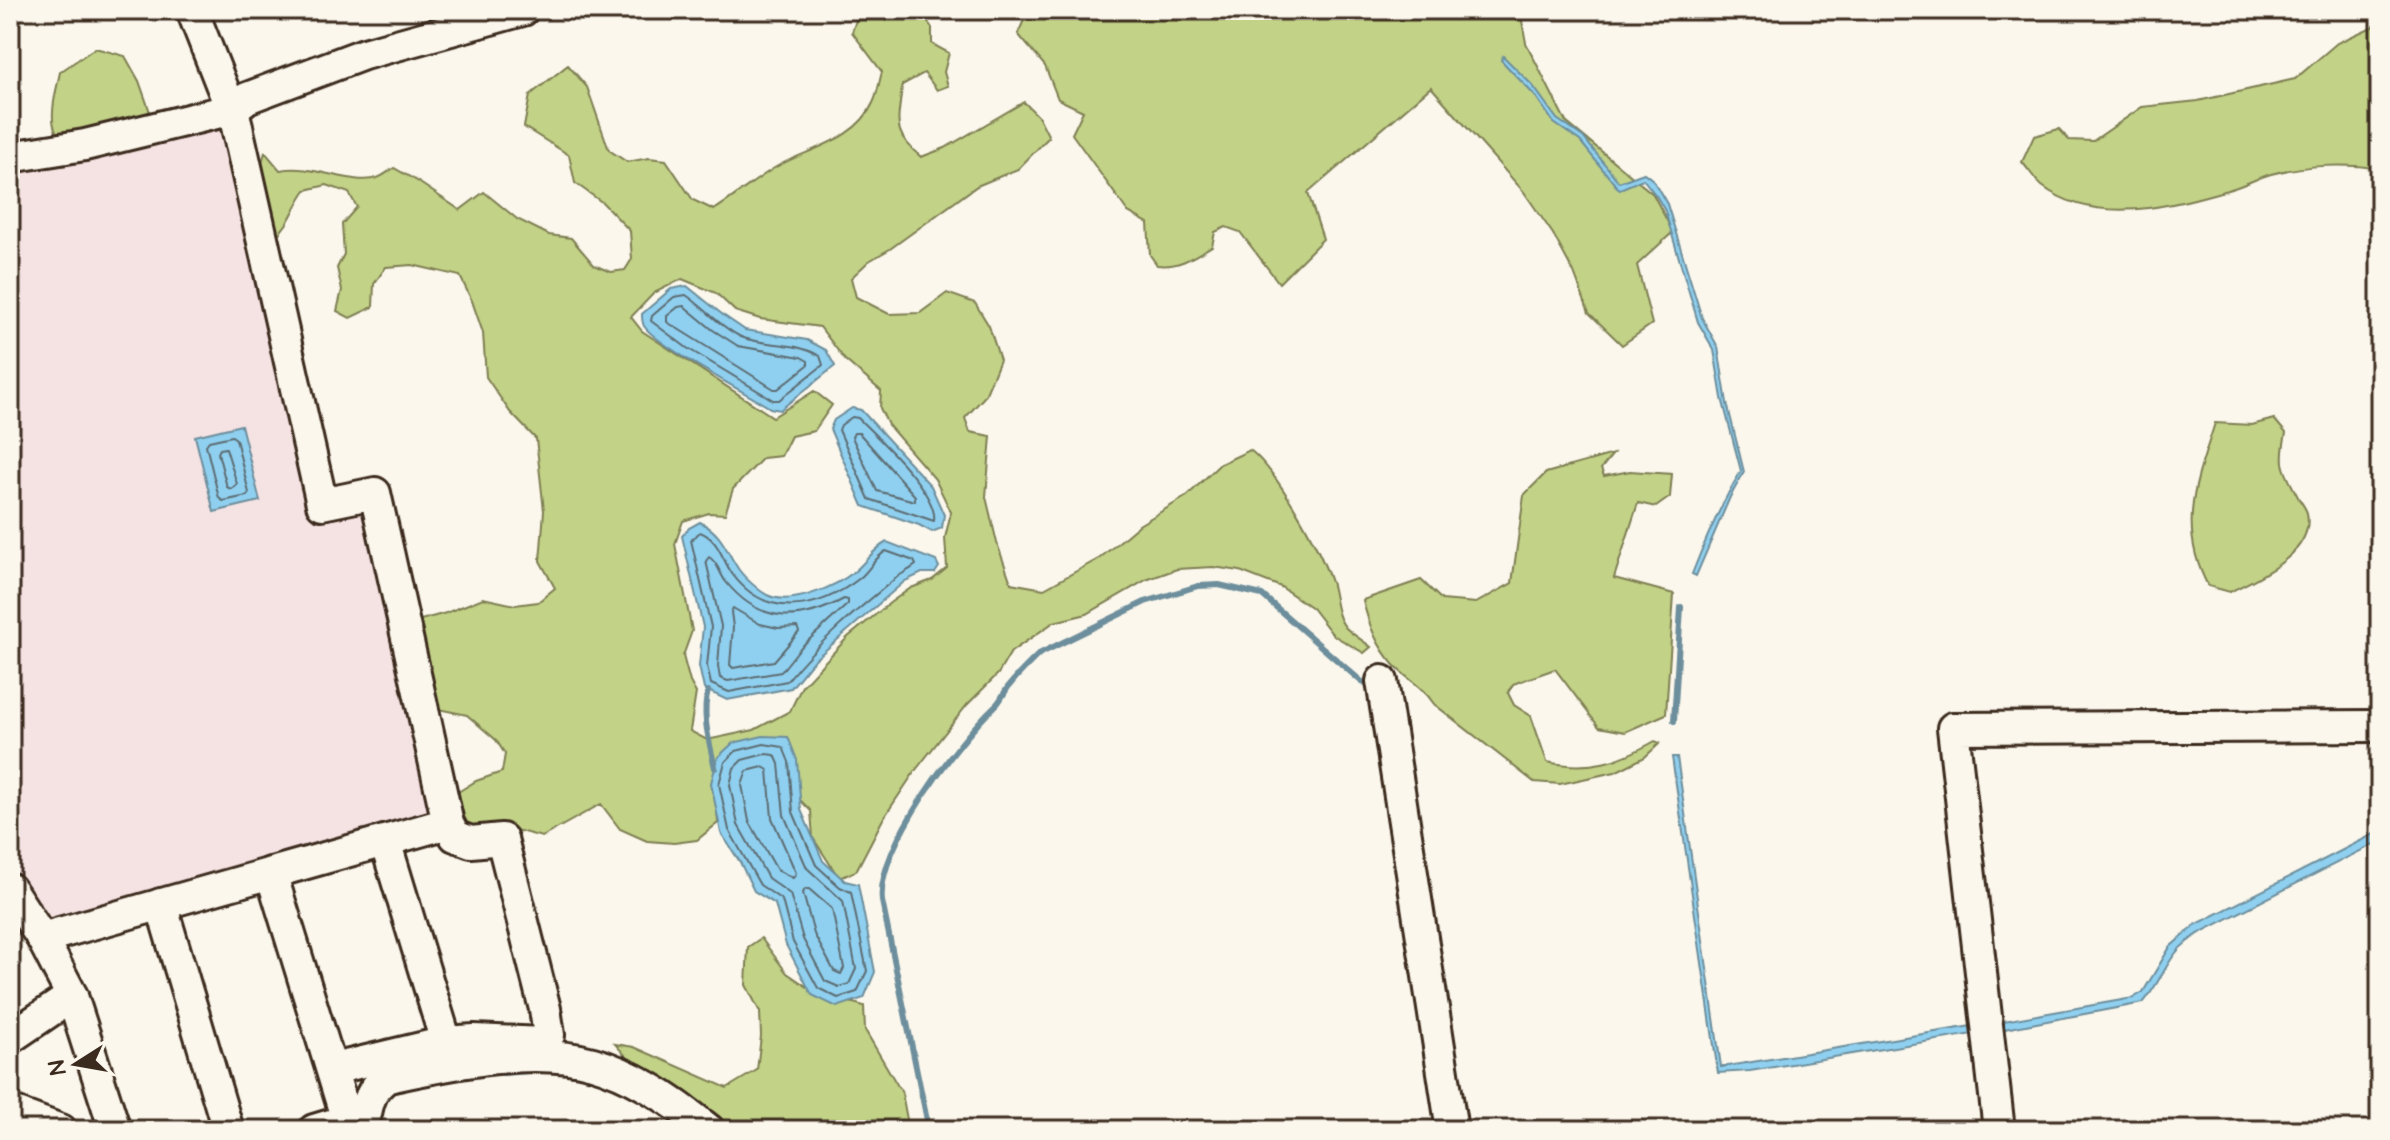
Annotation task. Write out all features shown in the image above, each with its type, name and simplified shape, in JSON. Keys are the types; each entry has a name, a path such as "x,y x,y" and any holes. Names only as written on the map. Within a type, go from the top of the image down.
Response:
{"street":[{"path":"192,10 233,109 322,504 375,493 448,823 455,836 471,842 502,839 549,1035 543,1043 446,1042 333,1069"},
{"path":"10,157 85,145 233,109 247,98 364,54 523,10"},
{"path":"1382,681 1452,1130"},
{"path":"1999,1130 1953,728 2380,726"},
{"path":"42,938 448,823"},
{"path":"385,841 446,1042"},
{"path":"271,873 333,1069 355,1127"},
{"path":"11,894 42,938 72,996 115,1130"},
{"path":"161,904 228,1130"},
{"path":"10,1038 72,996"},
{"path":"355,1127 377,1083 388,1077 470,1060 533,1057 593,1063 645,1085 709,1130"},
{"path":"10,1111 61,1130"},
{"path":"314,1130 355,1127"}],"shaded area":[{"path":"227,122 317,512 371,502 441,810 54,922 42,919 10,870 10,166"}],"green space":[{"path":"920,10 932,28 932,44 949,53 944,72 948,86 937,90 924,73 902,85 901,133 921,157 945,148 1024,102 1039,117 1049,137 1018,169 977,186 869,261 851,278 856,297 889,314 920,313 947,293 975,303 989,326 1000,360 985,396 965,418 970,432 991,436 986,497 1011,583 1044,589 1100,558 1139,525 1187,496 1220,464 1250,450 1285,492 1307,531 1331,582 1342,623 1371,647 1364,653 1333,635 1312,608 1281,587 1240,571 1213,567 1177,569 1146,580 1087,614 1054,622 1011,652 998,674 967,705 915,771 883,819 856,871 839,878 813,838 811,811 793,793 716,791 718,823 697,840 674,843 647,841 620,829 601,804 542,837 508,828 476,834 455,820 458,792 476,781 502,772 505,754 496,740 467,715 433,708 417,621 483,598 515,605 538,602 555,588 540,561 544,511 536,439 510,412 486,377 483,333 460,276 412,265 386,267 374,284 373,307 350,318 337,311 342,290 337,268 344,254 342,224 357,207 349,193 327,185 306,190 275,237 257,181 265,152 280,170 305,169 367,180 394,168 460,210 484,192 517,219 549,235 571,238 594,265 611,272 625,270 632,259 630,231 603,203 575,183 569,155 524,127 530,95 568,65 587,87 609,150 627,162 649,158 666,160 693,200 714,210 776,167 844,135 865,116 875,99 882,72 852,32 859,11","holes":["682,279 716,293 735,311 760,319 820,327 845,360 881,391 880,408 888,425 935,479 951,512 945,538 947,568 932,580 911,588 848,637 802,686 790,711 754,730 707,740 690,731 696,693 683,656 692,631 675,544 683,521 709,513 725,514 733,489 763,458 781,456 791,436 814,431 832,405 814,391 773,417 642,331 631,317 654,293"]},
{"path":"1028,10 1520,10 1526,43 1566,122 1653,194 1673,232 1637,265 1652,324 1622,345 1589,313 1574,273 1553,234 1524,192 1431,87 1308,193 1323,239 1279,283 1240,232 1226,227 1215,232 1212,246 1192,258 1172,265 1157,265 1150,255 1148,223 1128,212 1072,134 1083,111 1058,99 1045,66 1018,34"},
{"path":"2374,26 2380,31 2380,169 2325,166 2297,169 2184,201 2135,209 2110,209 2063,199 2042,186 2022,162 2034,136 2059,129 2069,140 2093,141 2142,107 2198,101 2295,79 2337,43"},
{"path":"95,48 125,56 139,81 151,115 129,150 98,153 77,150 61,138 53,123 60,72"},
{"path":"2274,419 2286,433 2283,460 2286,473 2307,513 2307,528 2302,541 2282,562 2230,592 2208,586 2193,544 2192,524 2196,485 2215,423 2252,425"},
{"path":"1613,454 1601,469 1604,476 1630,471 1672,474 1670,497 1656,507 1638,503 1614,578 1674,594 1666,714 1625,732 1599,727 1555,669 1513,684 1508,693 1514,705 1531,716 1547,762 1562,765 1603,763 1655,741 1660,743 1645,757 1615,772 1560,784 1534,782 1434,704 1393,664 1374,634 1363,600 1421,580 1442,600 1476,603 1512,583 1524,495 1546,473"},
{"path":"761,938 787,973 815,992 864,1006 865,1030 902,1093 909,1130 725,1130 684,1097 643,1075 615,1044 634,1047 727,1088 757,1070 760,1012 746,985 748,947"}],"water":[{"path":"1503,56 1533,86 1557,119 1583,137 1619,182 1644,173 1653,180 1667,204 1702,318 1718,347 1727,403 1744,472 1696,576 1692,574 1703,547 1741,471 1722,398 1714,350 1698,322 1665,211 1643,179 1620,189 1617,187 1580,141 1554,123 1536,97 1501,60"},
{"path":"687,286 745,330 807,340 826,350 835,366 780,410 770,408 665,345 644,326 642,314 671,289"},
{"path":"852,408 861,410 931,486 944,515 942,528 932,532 863,506 830,429 834,420"},
{"path":"241,425 260,501 214,512 195,436"},
{"path":"700,522 719,538 748,580 763,593 777,598 801,597 837,583 887,542 936,561 939,567 935,573 922,573 905,581 813,661 791,688 727,700 704,689 699,666 703,627 682,536"},
{"path":"763,736 788,737 797,760 801,810 823,861 845,881 858,884 875,972 864,998 837,1007 812,995 786,945 775,904 754,891 721,833 711,783 718,757 733,743"},
{"path":"1672,757 1677,757 1721,1067 1972,1026 1973,1034 1750,1071 1718,1073"},
{"path":"2380,831 2380,841 2188,941 2175,954 2143,1003 1999,1030 1998,1022 2133,998 2143,992 2170,947 2195,925"}],"waterway":[{"path":"929,1130 882,901 884,879 892,854 922,797 941,769 1027,665 1039,654 1145,602 1198,586 1219,585 1262,595 1362,682 1373,686"},
{"path":"1674,721 1681,607"},
{"path":"708,691 706,720 715,768"},
{"path":"503,1073 528,1071"},
{"path":"379,1130 380,1110"},
{"path":"69,1121 92,1130"}]}
